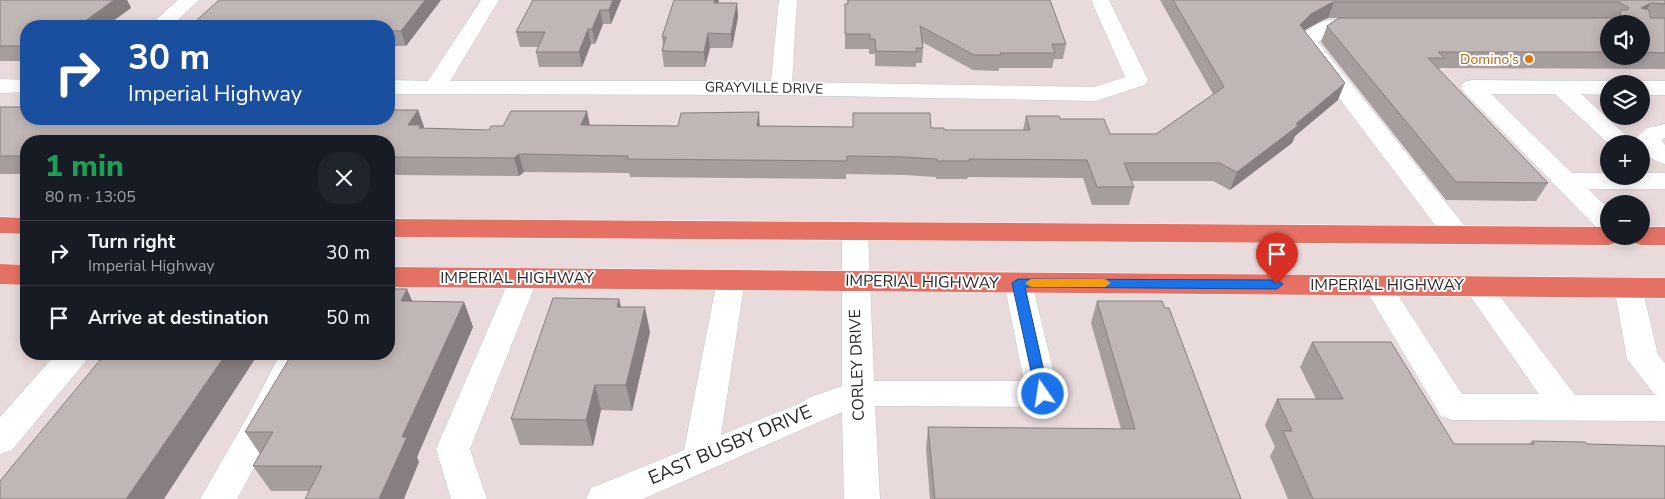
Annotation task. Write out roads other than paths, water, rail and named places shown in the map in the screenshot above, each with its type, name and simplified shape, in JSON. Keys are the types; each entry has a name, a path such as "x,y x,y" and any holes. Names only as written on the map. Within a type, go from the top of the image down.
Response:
{"main road":[{"path":"0,225 20,226"},
{"path":"395,228 1600,236"},
{"path":"1650,236 1665,236"},
{"path":"0,274 20,275"},
{"name":"IMPERIAL HIGHWAY","path":"395,278 1665,288"}],"street":[{"path":"166,20 190,0"},
{"path":"435,87 490,0"},
{"path":"781,88 788,0"},
{"name":"GRAYVILLE DRIVE","path":"395,87 781,88 1096,94 1136,80 1100,0"},
{"path":"1386,26 1328,26 1306,41 1457,235"},
{"path":"0,86 20,86"},
{"path":"1600,88 1472,87 1600,216"},
{"path":"1561,88 1614,135"},
{"path":"1665,131 1655,132 1648,138 1650,145 1665,157"},
{"path":"1650,168 1665,181"},
{"path":"1566,181 1665,181"},
{"name":"CORLEY DRIVE","path":"855,231 862,499"},
{"path":"469,499 453,449 524,278"},
{"path":"700,459 731,280"},
{"path":"858,393 1043,394 1018,283"},
{"path":"1377,285 1453,407 1665,408"},
{"path":"1477,286 1567,408"},
{"path":"1628,287 1644,359 1665,385"},
{"path":"0,440 69,360"},
{"path":"218,499 263,420 292,360"},
{"name":"EAST BUSBY DRIVE","path":"604,499 813,412 820,407 858,393"}],"place":[{"name":"Domino's","path":"1529,59"}]}
